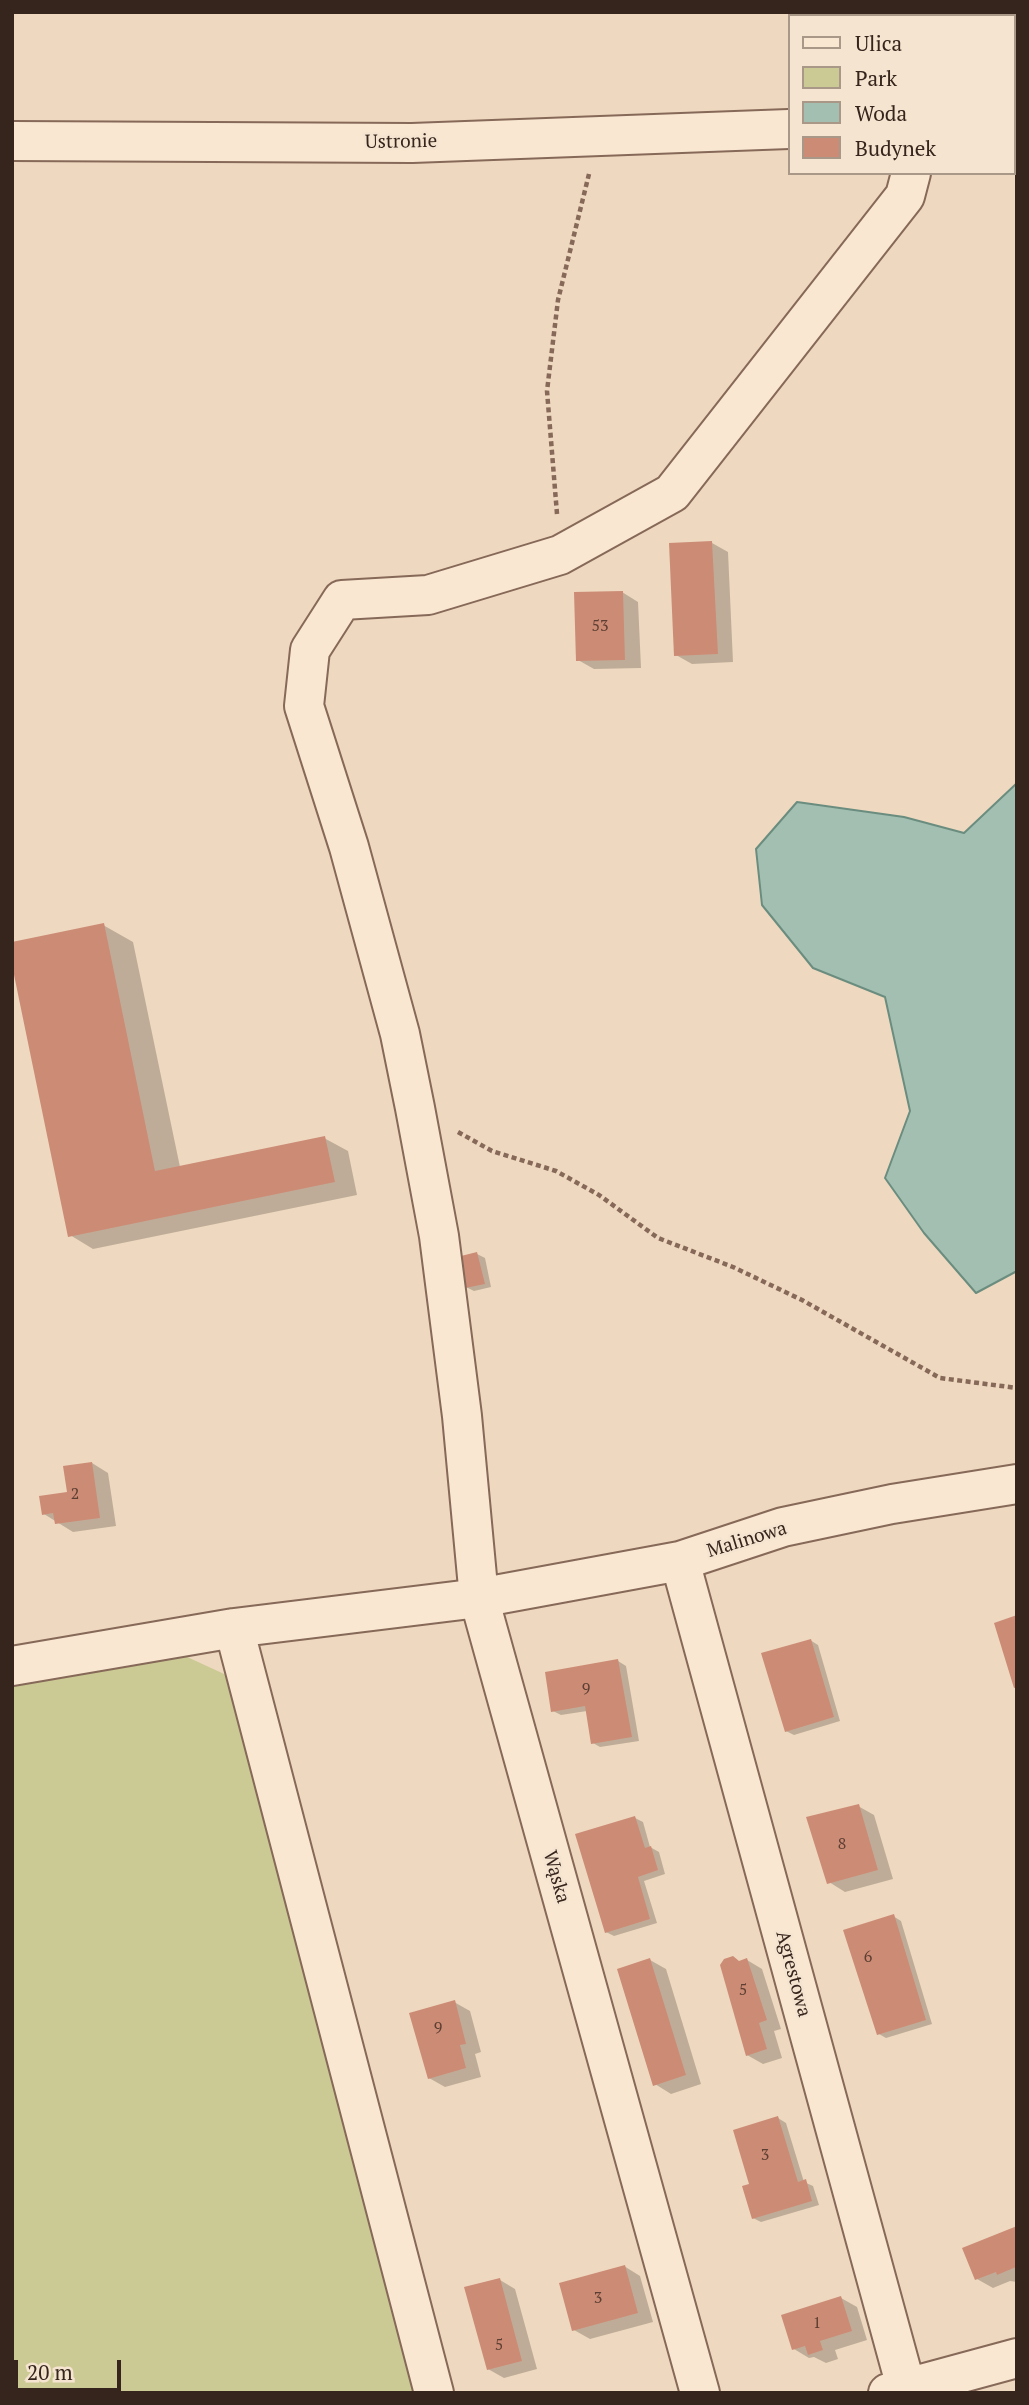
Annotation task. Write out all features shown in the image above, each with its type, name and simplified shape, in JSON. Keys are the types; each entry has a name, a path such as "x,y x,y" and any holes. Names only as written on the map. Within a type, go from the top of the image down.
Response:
{"street":[{"name":"Ustronie","path":"12,141 412,143 788,129"},
{"path":"560,555 672,493 905,196 910,175"},
{"name":"Wąska","path":"560,555 428,595 342,600 310,650 304,706 349,847 400,1034 415,1108 439,1236 462,1416 479,1598 700,2393"},
{"name":"Malinowa","path":"479,1598 680,1561 783,1527 892,1504 1017,1483"},
{"name":"Agrestowa","path":"680,1561 897,2390"},
{"path":"12,1666 234,1628 479,1598"},
{"path":"234,1628 434,2393"},
{"path":"897,2390 1017,2358"}],"path":[{"path":"560,555 547,391 558,300 599,135"},
{"path":"415,1108 492,1151 556,1171 600,1195 658,1238 733,1267 802,1300 940,1378 1017,1388"}],"green space":[{"path":"185,1656 235,1679 428,2393 12,2393 12,1681"}],"water":[{"path":"1017,783 1017,1271 976,1293 924,1233 885,1178 910,1111 885,997 813,968 762,905 756,849 797,802 904,817 964,833"}],"building":[{"path":"712,541 718,654 674,656 669,543"},
{"path":"623,591 625,660 576,661 574,592"},
{"path":"104,923 155,1171 325,1136 335,1182 68,1237 12,965 12,942"},
{"path":"477,1252 485,1284 465,1288 457,1257"},
{"path":"92,1462 100,1518 55,1524 53,1513 42,1515 39,1496 67,1492 63,1466"},
{"path":"1017,1615 1017,1687 1014,1688 994,1623"},
{"path":"811,1639 834,1717 785,1732 761,1653"},
{"path":"618,1659 632,1737 591,1744 585,1706 551,1712 545,1672"},
{"path":"859,1804 878,1870 827,1884 806,1817"},
{"path":"635,1816 645,1848 651,1846 658,1870 638,1877 650,1919 605,1933 575,1834"},
{"path":"894,1914 926,2020 877,2035 843,1930"},
{"path":"733,1956 739,1961 747,1958 767,2020 759,2023 767,2049 746,2056 720,1965 724,1959"},
{"path":"650,1958 686,2075 653,2086 617,1969"},
{"path":"455,2000 466,2044 460,2045 466,2068 428,2079 409,2013"},
{"path":"778,2116 798,2182 806,2179 812,2201 752,2219 742,2186 749,2184 733,2130"},
{"path":"1017,2226 1016,2267 975,2280 962,2248"},
{"path":"625,2265 638,2313 572,2331 559,2283"},
{"path":"500,2278 522,2361 487,2370 464,2287"},
{"path":"841,2296 852,2331 820,2341 823,2350 808,2355 805,2346 792,2350 781,2315"}]}
